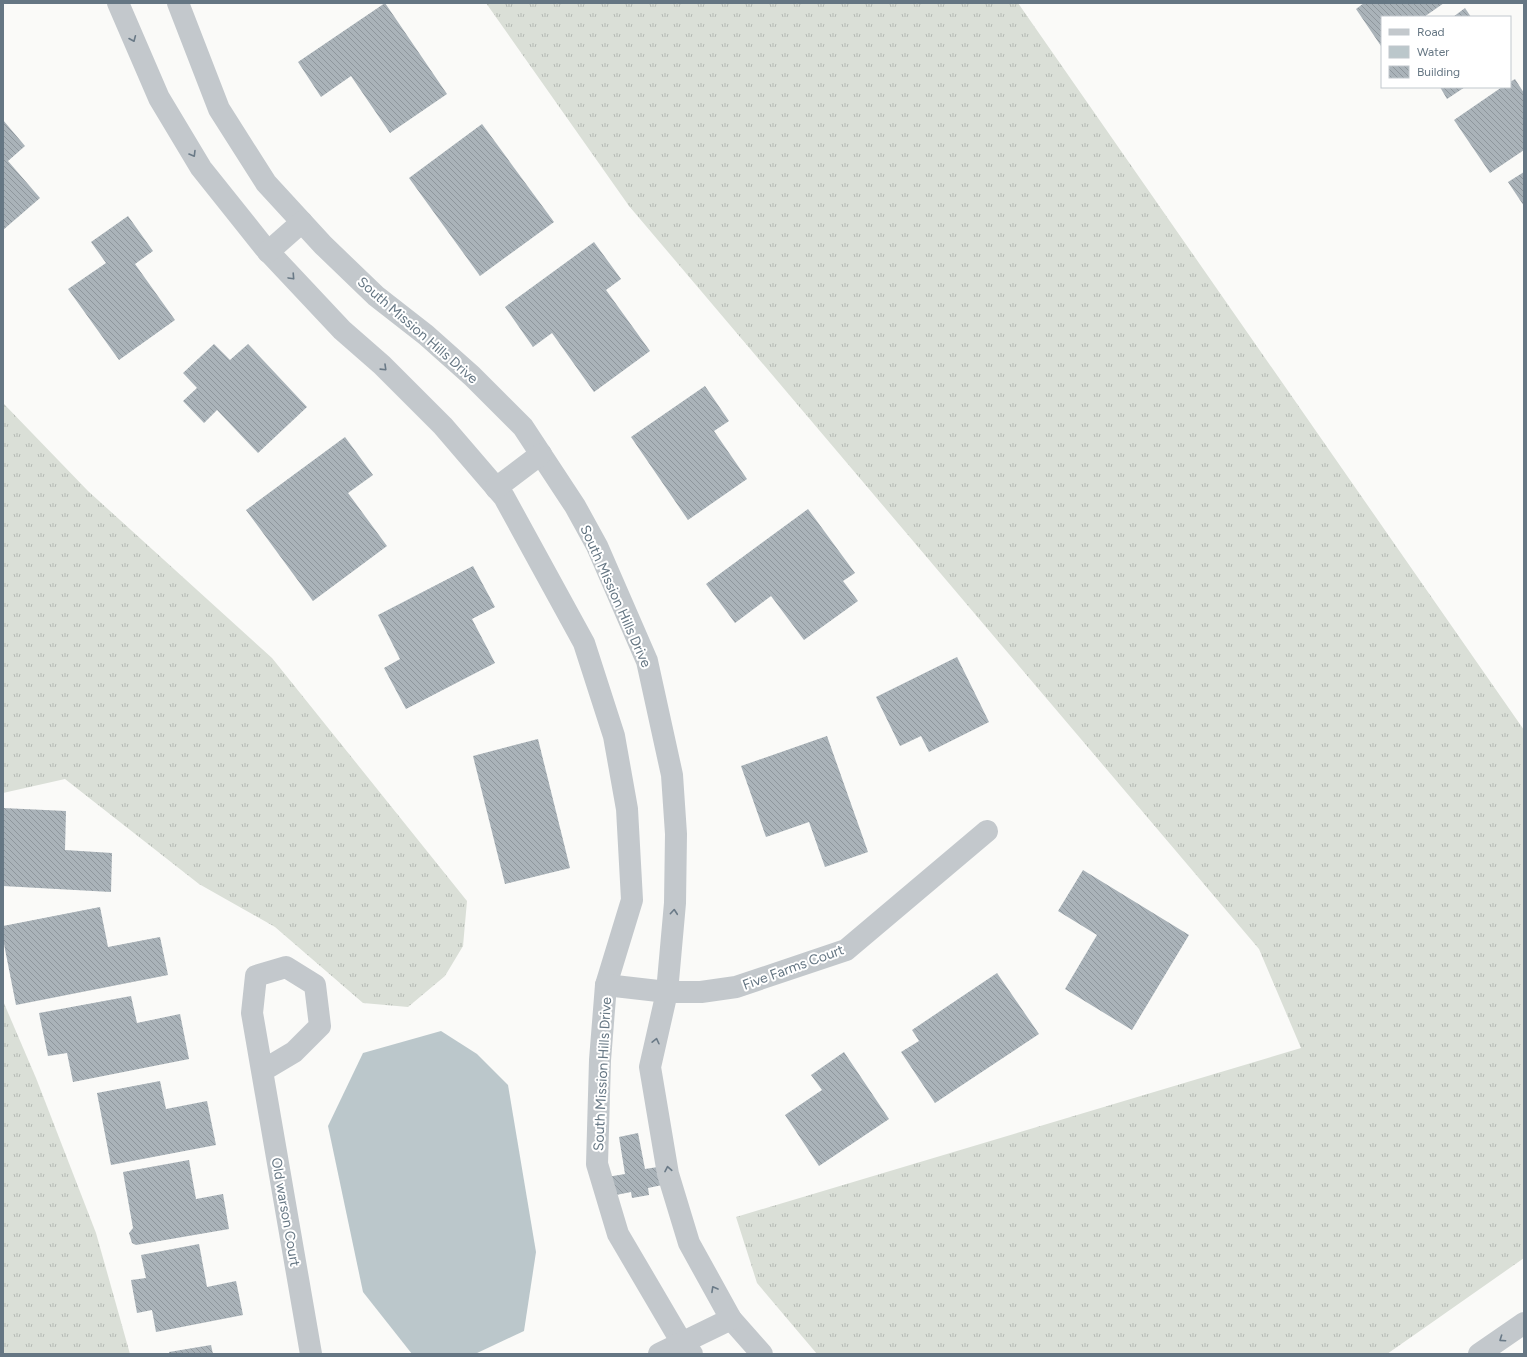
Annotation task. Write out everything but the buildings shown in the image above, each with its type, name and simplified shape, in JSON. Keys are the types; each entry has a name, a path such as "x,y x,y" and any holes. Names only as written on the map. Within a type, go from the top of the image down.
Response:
{"street":[{"name":"South Mission Hills Drive","path":"118,3 159,98 201,168 268,252 342,330 382,365 443,426 504,497 584,643 614,736 627,809 632,900 606,985 600,1060 597,1164 618,1234 687,1348"},
{"name":"South Mission Hills Drive","path":"178,3 219,109 266,183 302,222 376,296 426,335 472,376 523,427 575,506 597,546 647,661 672,775 676,834 675,903 667,992 650,1067 668,1174 689,1243 731,1319 762,1354"},
{"path":"268,252 302,222"},
{"path":"496,488 541,454"},
{"name":"Five Farms Court","path":"606,985 667,992 701,992 736,987 846,950 987,831"},
{"name":"Old warson Court","path":"262,1071 294,1052 320,1026 315,986 286,967 256,976 252,1013 262,1071 311,1354"},
{"path":"659,1354 687,1348 731,1319"},
{"path":"1479,1354 1524,1323"}],"green space":[{"path":"486,3 1018,3 1524,730 1524,1258 1387,1354 817,1354 757,1283 736,1217 1301,1048 1259,949 629,206"},
{"path":"3,403 88,491 272,658 467,901 463,946 445,976 408,1007 363,1003 275,927 199,884 65,779 3,793"},
{"path":"3,1001 36,1078 96,1233 130,1354 3,1354"}],"water":[{"path":"441,1031 477,1054 508,1085 536,1252 524,1331 475,1354 412,1354 363,1292 328,1126 363,1053"}]}
